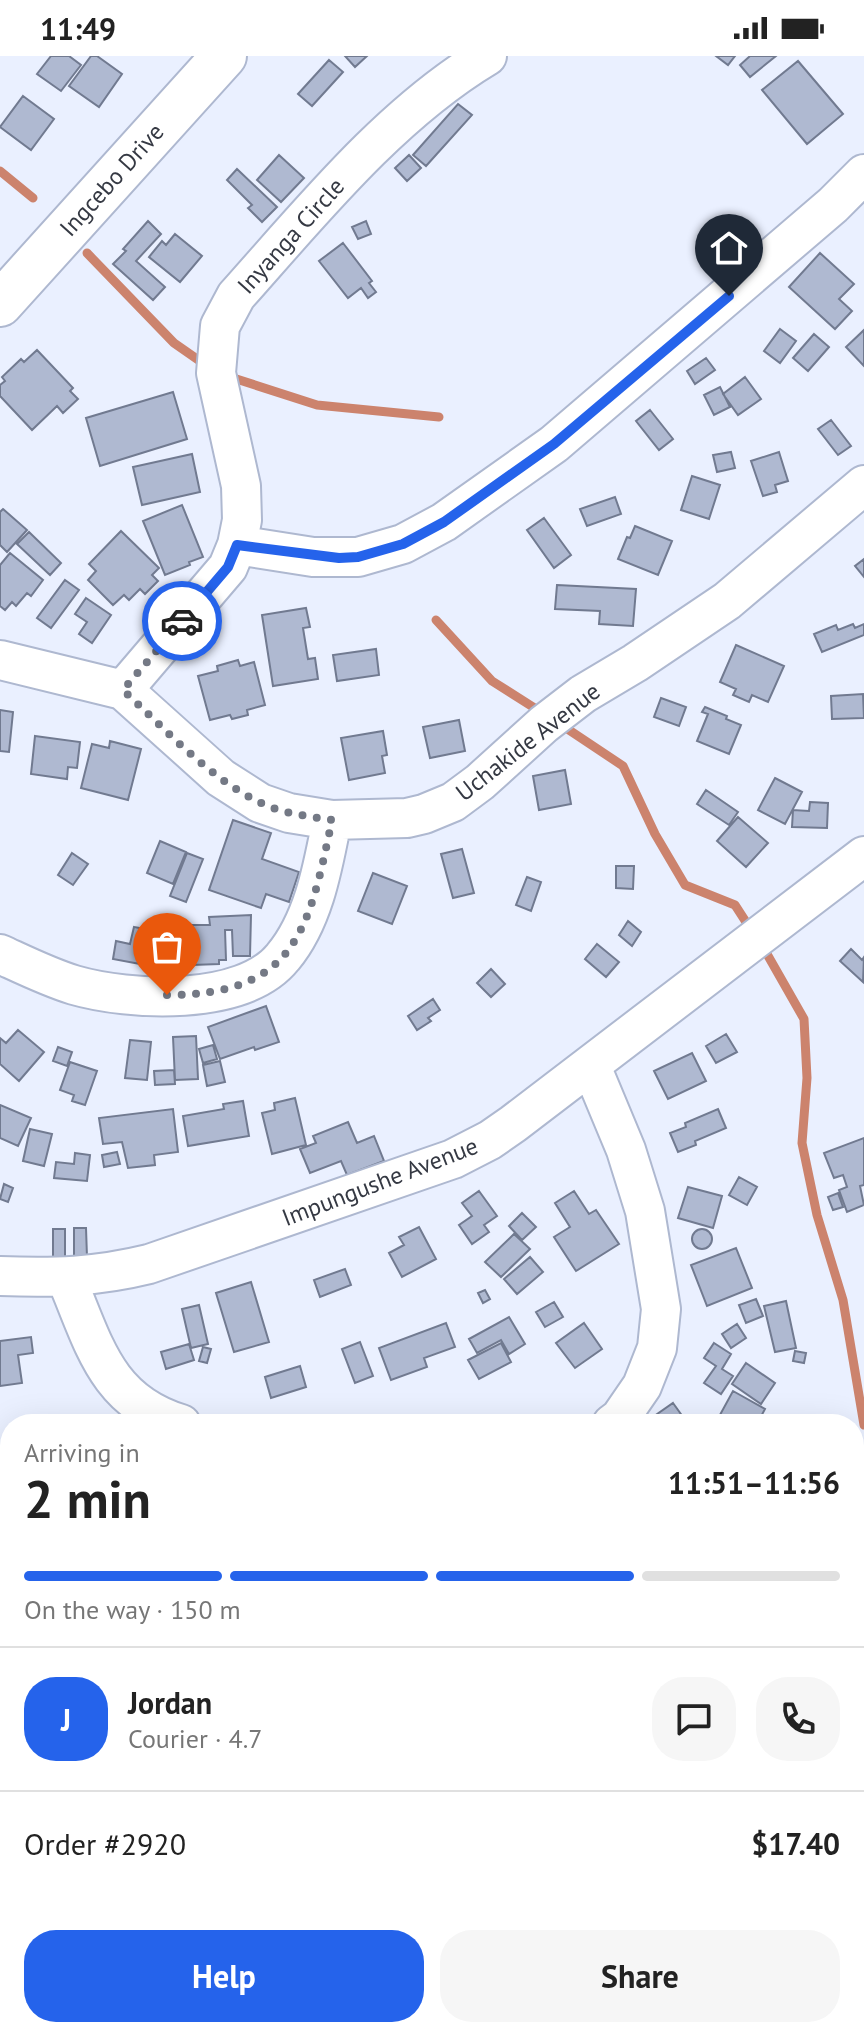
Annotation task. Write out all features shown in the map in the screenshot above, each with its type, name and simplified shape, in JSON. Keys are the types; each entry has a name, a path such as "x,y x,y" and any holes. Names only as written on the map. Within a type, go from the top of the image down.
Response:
{"main road":[{"name":"Ingcebo Drive","path":"0,304 224,56"}],"street":[{"name":"Inyanga Circle","path":"123,690 228,567 237,545 242,520 241,486 216,373 220,326 236,296 364,157 423,102 463,70 487,56"},
{"path":"237,545 313,557 358,557 403,544 444,522 554,444 833,205 864,174"},
{"name":"Uchakide Avenue","path":"123,690 221,778 260,803 289,813 332,820 407,818 424,814 453,802 574,701 727,601 864,485"},
{"path":"0,660 123,690"},
{"path":"0,954 45,975 96,990 143,995 190,995 219,992 242,985 266,973 293,944 313,899 332,820"},
{"name":"Impungushe Avenue","path":"0,1276 66,1278 149,1264 453,1159 490,1140 591,1066 864,856"},
{"path":"591,1066 626,1150 645,1211 661,1309 657,1348 642,1386 623,1414"},
{"path":"66,1278 106,1369 117,1385 155,1414"}],"building":[{"path":"51,56 69,56 81,65 61,91 37,74"},
{"path":"91,56 97,56 122,74 99,107 69,86"},
{"path":"345,56 367,56 355,67"},
{"path":"716,56 735,56 728,65"},
{"path":"750,56 776,56 750,77 740,65"},
{"path":"329,60 343,72 312,106 298,94"},
{"path":"798,61 843,114 807,144 762,90"},
{"path":"23,96 54,119 31,150 0,127"},
{"path":"458,104 472,115 426,166 413,155"},
{"path":"279,155 304,178 281,202 257,180"},
{"path":"409,155 421,168 407,181 395,168"},
{"path":"237,169 277,207 262,222 248,208 252,205 227,180"},
{"path":"148,221 161,234 136,261 165,287 153,300 113,264"},
{"path":"366,221 371,234 358,239 352,227"},
{"path":"175,234 202,256 180,282 149,257 162,241 166,245"},
{"path":"343,243 372,281 369,283 376,292 368,298 361,288 348,298 319,261"},
{"path":"820,253 854,284 839,299 852,311 835,329 789,287"},
{"path":"780,329 796,341 780,363 764,351"},
{"path":"864,330 864,366 846,347"},
{"path":"814,334 829,347 808,371 793,358"},
{"path":"37,350 73,388 70,391 78,399 63,413 57,406 32,430 0,396 0,385 5,381 2,377 21,359 24,362"},
{"path":"706,358 715,370 695,384 687,371"},
{"path":"745,377 761,399 738,415 723,394"},
{"path":"720,387 730,407 714,415 704,395"},
{"path":"173,392 187,439 100,466 86,418"},
{"path":"650,410 673,439 659,450 636,421"},
{"path":"831,420 851,446 838,455 818,429"},
{"path":"731,452 735,468 717,472 713,455"},
{"path":"779,452 788,481 775,485 777,492 763,496 751,461"},
{"path":"192,454 200,492 142,505 133,467"},
{"path":"692,476 720,485 709,519 681,510"},
{"path":"615,497 621,514 587,526 580,509"},
{"path":"182,505 203,557 165,575 143,521"},
{"path":"3,509 27,530 7,552 0,545 0,512"},
{"path":"544,518 571,555 554,568 527,530"},
{"path":"635,526 672,541 658,575 618,559"},
{"path":"121,531 159,568 152,575 158,581 145,594 140,589 129,600 124,595 113,605 88,580 96,571 89,564"},
{"path":"29,532 61,563 50,575 17,544"},
{"path":"10,553 43,580 31,596 27,593 16,606 12,602 5,610 0,606 0,565"},
{"path":"864,559 864,577 855,566"},
{"path":"65,580 79,590 51,628 37,618"},
{"path":"557,585 636,589 633,626 599,624 600,611 555,609"},
{"path":"86,598 111,615 92,643 79,634 87,622 75,614"},
{"path":"306,608 310,627 303,628 308,659 315,658 318,679 273,686 262,615"},
{"path":"853,624 855,628 864,624 864,635 822,652 814,634 836,625 838,630"},
{"path":"736,645 784,666 768,702 752,695 749,702 733,695 736,689 720,682"},
{"path":"376,649 379,675 337,681 333,655"},
{"path":"238,660 240,666 254,662 265,705 247,710 248,715 210,720 198,676 218,671 217,666"},
{"path":"863,694 864,718 832,719 831,696"},
{"path":"661,698 686,707 679,726 654,717"},
{"path":"705,707 741,725 729,754 697,741 708,714 702,712"},
{"path":"0,710 13,712 9,752 0,751"},
{"path":"459,720 465,751 430,758 423,727"},
{"path":"383,731 387,755 382,756 385,773 349,780 341,738"},
{"path":"35,736 80,742 77,768 68,767 67,779 31,774"},
{"path":"110,741 141,749 128,800 81,788 92,744 109,748"},
{"path":"565,770 571,804 539,810 533,776"},
{"path":"775,778 802,792 785,824 758,810"},
{"path":"706,790 738,812 729,825 697,804"},
{"path":"810,802 828,803 827,828 792,827 793,810 809,811"},
{"path":"738,817 768,843 746,867 717,841"},
{"path":"233,820 271,833 262,859 299,872 289,902 266,894 261,908 209,890"},
{"path":"160,841 186,852 173,884 147,873"},
{"path":"462,849 474,893 453,898 441,854"},
{"path":"72,853 88,864 73,885 58,875"},
{"path":"187,853 203,859 186,902 170,896"},
{"path":"616,866 634,866 633,889 616,888"},
{"path":"373,873 407,886 392,924 358,911"},
{"path":"527,877 541,882 531,911 516,905"},
{"path":"251,915 250,956 233,956 232,930 225,930 226,960 219,960 219,964 192,965 191,925 210,925 209,917"},
{"path":"628,921 641,932 632,946 619,935"},
{"path":"134,927 173,934 167,969 113,959 116,941 130,944"},
{"path":"597,944 619,962 606,977 585,959"},
{"path":"851,949 862,960 864,957 863,982 840,961"},
{"path":"491,969 505,984 491,997 477,983"},
{"path":"433,999 440,1010 417,1030 408,1016"},
{"path":"266,1006 279,1042 220,1059 208,1027"},
{"path":"18,1030 44,1052 19,1081 0,1064 0,1038 6,1043"},
{"path":"726,1034 737,1052 716,1063 706,1046"},
{"path":"196,1036 198,1079 175,1080 173,1037"},
{"path":"130,1040 151,1042 147,1080 125,1078"},
{"path":"213,1045 217,1059 203,1063 199,1049"},
{"path":"58,1047 72,1052 67,1066 53,1061"},
{"path":"692,1053 706,1081 668,1099 654,1071"},
{"path":"220,1061 225,1082 207,1086 203,1065"},
{"path":"70,1062 97,1071 85,1105 72,1101 74,1095 60,1090"},
{"path":"174,1070 175,1084 155,1085 154,1071"},
{"path":"295,1098 306,1145 272,1154 262,1113 275,1110 274,1103"},
{"path":"243,1101 249,1136 188,1146 183,1116 224,1109 223,1104"},
{"path":"0,1105 31,1118 18,1146 0,1138"},
{"path":"173,1109 178,1152 154,1155 155,1165 128,1168 122,1142 103,1144 99,1118"},
{"path":"718,1109 726,1128 678,1152 670,1133"},
{"path":"348,1122 357,1143 374,1136 384,1161 347,1175 341,1161 310,1173 300,1149 316,1143 313,1136"},
{"path":"30,1129 52,1134 44,1166 23,1161"},
{"path":"864,1138 864,1185 860,1186 864,1205 847,1212 839,1190 847,1187 843,1175 834,1178 824,1153"},
{"path":"117,1152 120,1164 104,1167 102,1155"},
{"path":"75,1153 90,1155 87,1181 54,1178 56,1162 74,1164"},
{"path":"739,1177 757,1187 747,1205 729,1195"},
{"path":"4,1184 13,1188 8,1202 0,1199"},
{"path":"688,1187 722,1196 713,1228 678,1218"},
{"path":"479,1191 497,1216 484,1225 489,1232 472,1244 459,1225 472,1216 462,1203"},
{"path":"574,1191 589,1214 596,1210 619,1244 576,1271 554,1237 570,1227 555,1203"},
{"path":"838,1193 843,1207 833,1210 828,1197"},
{"path":"522,1213 536,1227 522,1240 509,1226"},
{"path":"419,1227 436,1259 402,1277 389,1253 404,1245 399,1237"},
{"path":"74,1228 86,1228 87,1257 74,1258"},
{"path":"53,1229 65,1229 65,1258 53,1258"},
{"path":"702,1229 709,1232 712,1239 709,1246 702,1249 695,1246 692,1239 695,1232"},
{"path":"514,1234 530,1249 501,1277 485,1262"},
{"path":"736,1248 752,1288 707,1306 691,1265"},
{"path":"530,1257 543,1272 517,1294 504,1279"},
{"path":"345,1269 351,1285 320,1297 314,1280"},
{"path":"251,1282 269,1342 234,1352 216,1293"},
{"path":"485,1290 490,1299 483,1303 478,1293"},
{"path":"756,1299 763,1316 746,1323 739,1305"},
{"path":"786,1301 796,1348 775,1352 764,1306"},
{"path":"554,1302 563,1317 545,1327 536,1312"},
{"path":"199,1305 208,1344 191,1348 182,1309"},
{"path":"509,1317 525,1344 509,1354 501,1340 477,1353 469,1339"},
{"path":"446,1323 455,1347 424,1358 427,1367 391,1380 379,1348"},
{"path":"584,1323 602,1349 575,1368 556,1343"},
{"path":"737,1324 746,1338 731,1348 722,1334"},
{"path":"31,1337 33,1353 18,1355 22,1383 0,1386 0,1341"},
{"path":"360,1342 373,1376 355,1383 342,1349"},
{"path":"501,1343 511,1362 479,1379 468,1360"},
{"path":"714,1343 731,1354 722,1369 733,1376 721,1394 704,1383 716,1366 704,1358"},
{"path":"189,1344 194,1360 166,1369 161,1352"},
{"path":"203,1347 211,1349 207,1363 199,1361"},
{"path":"795,1351 806,1353 804,1363 793,1361"},
{"path":"746,1363 775,1383 761,1404 732,1384"},
{"path":"300,1366 306,1387 271,1398 265,1377"},
{"path":"733,1391 765,1409 762,1414 720,1414"},
{"path":"673,1403 681,1414 657,1414"}],"waterway":[{"path":"0,171 33,198"},
{"path":"87,253 174,343 207,366"},
{"path":"227,376 317,405 439,417"},
{"path":"436,620 492,681 544,714"},
{"path":"560,724 623,766 655,834 685,885 735,905 746,922"},
{"path":"767,954 804,1019 807,1078 802,1143 817,1215 843,1300 862,1414"}],"way so far":[{"path":"167,995 219,992 242,985 266,973 281,960 293,944 313,899 332,820 289,813 260,803 221,778 123,690 182,621"}],"route":[{"path":"182,621 228,567 237,545 313,557 358,557 403,544 444,522 554,444 729,296"}]}
